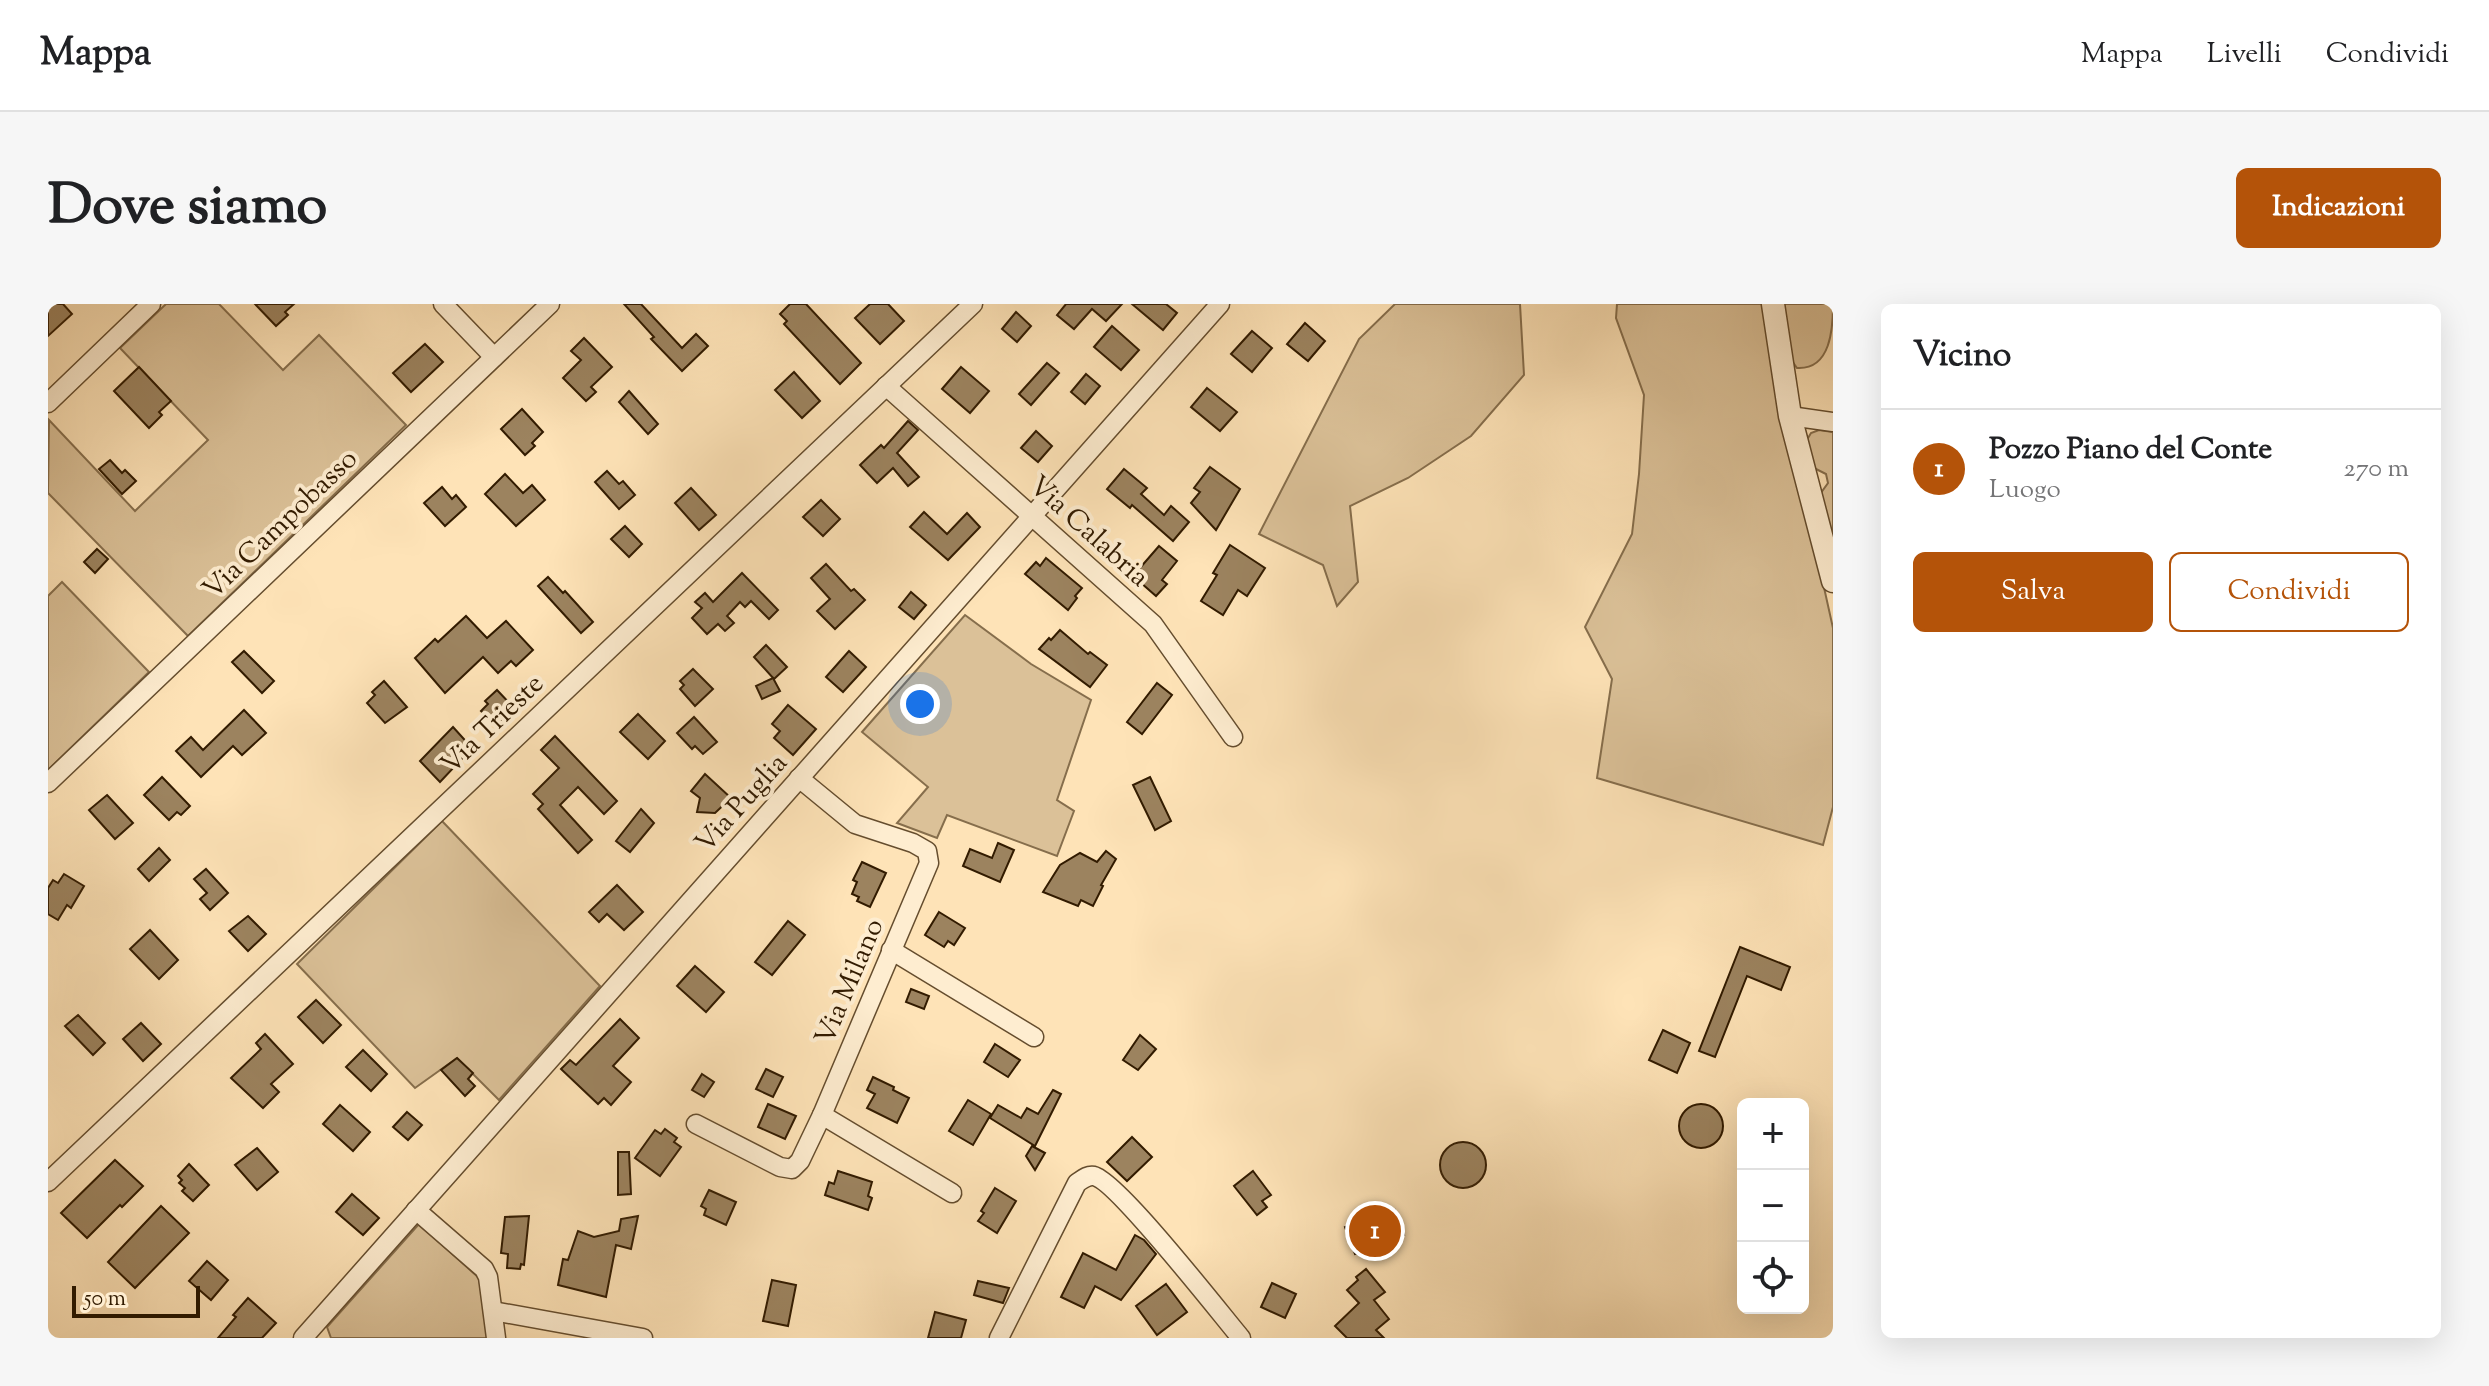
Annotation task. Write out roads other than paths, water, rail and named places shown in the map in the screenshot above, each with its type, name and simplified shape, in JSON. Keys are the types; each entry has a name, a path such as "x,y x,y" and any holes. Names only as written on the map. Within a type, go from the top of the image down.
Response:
{"street":[{"path":"48,403 151,304"},
{"path":"443,304 494,357"},
{"name":"Via Campobasso","path":"48,783 550,304"},
{"name":"Via Trieste","path":"48,1182 973,304"},
{"name":"Via Puglia","path":"309,1335 416,1210 1220,304"},
{"path":"1773,304 1790,416 1833,581"},
{"name":"Via Calabria","path":"886,386 1153,624 1233,737"},
{"path":"1790,416 1833,422"},
{"name":"Via Milano","path":"696,1124 780,1167 792,1169 800,1161 929,863 927,851 913,843 855,824 799,778"},
{"path":"891,950 1034,1037"},
{"path":"822,1115 952,1193"},
{"path":"999,1338 1077,1183 1086,1176 1093,1176 1102,1180 1140,1217 1241,1338"},
{"path":"416,1210 484,1269 488,1277 496,1338"},
{"path":"493,1311 643,1338"}],"place":[{"name":"Pozzo Piano del Conte","path":"1375,1231"}]}
